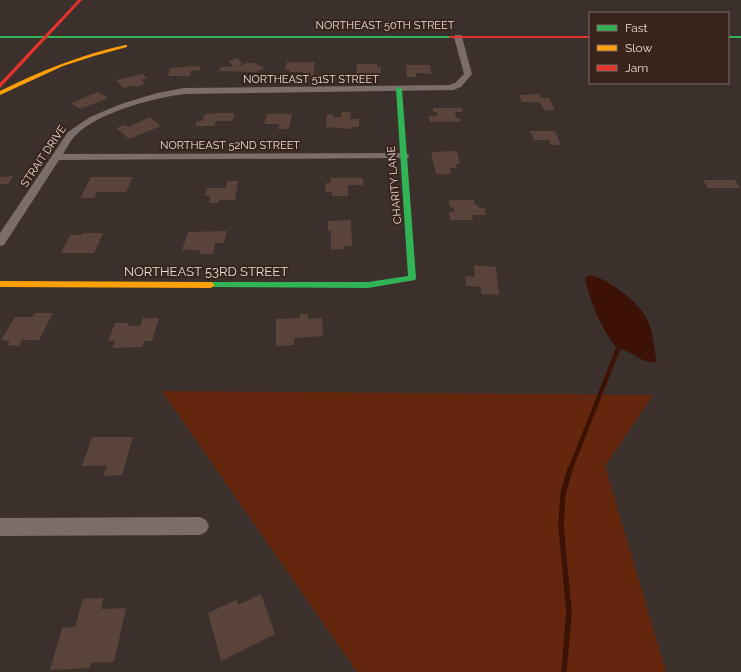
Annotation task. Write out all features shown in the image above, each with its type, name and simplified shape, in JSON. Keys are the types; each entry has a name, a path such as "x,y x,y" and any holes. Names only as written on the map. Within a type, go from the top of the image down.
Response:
{"street":[{"path":"0,86 80,0"},
{"name":"NORTHEAST 50TH STREET","path":"0,37 589,37"},
{"name":"NORTHEAST 51ST STREET","path":"171,93 201,90 450,88 458,85 468,74 458,37"},
{"path":"729,37 741,37"},
{"name":"NORTHEAST 50TH STREET","path":"0,93 47,70 90,54 135,44 180,38"},
{"name":"CHARITY LANE","path":"399,89 412,278"},
{"name":"STRAIT DRIVE","path":"0,242 70,134 81,124 105,113 171,93"},
{"name":"NORTHEAST 52ND STREET","path":"55,157 404,156"},
{"name":"NORTHEAST 53RD STREET","path":"0,284 368,285 412,278"},
{"path":"0,527 200,526"}],"shaded area":[{"path":"591,275 598,277 614,286 638,306 647,319 651,329 657,362 647,361 618,349 612,342 597,316 590,296 585,278"},
{"path":"162,391 653,395 605,466 666,672 357,672"}],"building":[{"path":"236,58 242,62 240,66 247,63 255,63 259,66 263,66 261,70 255,72 219,71 221,67 234,66 228,61"},
{"path":"287,62 315,62 313,77 303,77 303,72 290,72 290,70 285,70"},
{"path":"357,64 377,64 377,67 381,67 381,74 366,74 366,77 356,77"},
{"path":"406,65 430,65 431,74 416,73 416,77 407,77"},
{"path":"201,67 200,70 191,71 190,76 168,76 170,68"},
{"path":"143,74 147,78 142,80 145,84 136,87 135,85 123,88 116,80"},
{"path":"98,92 108,98 80,109 71,103"},
{"path":"539,94 541,98 549,98 555,110 544,110 540,102 522,102 519,95"},
{"path":"433,108 462,108 463,112 455,112 456,118 460,118 461,122 430,122 429,116 437,116 437,112 433,112"},
{"path":"341,112 351,112 350,119 359,119 359,127 352,127 352,129 326,127 327,114 333,114 333,117 341,117"},
{"path":"235,113 232,121 216,121 214,126 195,126 197,121 202,121 205,114"},
{"path":"267,114 292,114 289,129 278,129 279,124 264,124"},
{"path":"150,117 161,126 129,139 116,128 126,125 128,127"},
{"path":"530,131 555,131 561,145 551,145 549,140 534,140"},
{"path":"457,151 460,164 456,164 457,168 450,168 451,174 436,174 431,152"},
{"path":"13,176 8,184 0,184 0,177"},
{"path":"91,177 133,177 126,192 97,192 94,198 80,198"},
{"path":"331,178 363,178 363,185 348,185 348,196 332,196 332,192 325,192 326,183 331,183"},
{"path":"703,180 735,180 740,188 708,188"},
{"path":"227,181 238,181 235,200 219,200 218,203 209,203 210,196 205,196 207,188 226,188"},
{"path":"449,200 474,200 475,205 478,205 479,208 484,208 486,215 472,215 473,220 450,220 449,212 454,212 453,207 450,207"},
{"path":"351,220 352,246 344,246 344,249 331,250 331,231 328,231 328,221"},
{"path":"227,231 224,243 215,243 213,254 199,254 201,250 182,250 188,232"},
{"path":"83,233 103,233 94,253 61,253 70,235 82,235"},
{"path":"474,265 496,267 499,295 481,294 481,287 466,286 465,276 475,277"},
{"path":"35,313 53,313 39,340 22,340 19,346 7,345 10,341 1,340 15,317 32,317"},
{"path":"300,314 308,314 308,319 322,318 323,336 294,338 294,345 276,346 276,319 300,318"},
{"path":"143,318 159,318 152,341 144,341 142,347 112,348 115,341 108,341 115,323 129,323 128,326 140,326"},
{"path":"92,437 133,437 122,475 103,476 107,466 82,466"},
{"path":"261,594 275,634 221,661 208,613 236,600 238,605"},
{"path":"103,598 101,609 126,608 114,662 91,663 90,668 50,670 62,628 75,627 83,599"}],"waterway":[{"path":"570,470 618,349"},
{"path":"564,672 569,612 561,526 563,494 570,469"}],"traffic: fast":[{"path":"0,37 451,37"},
{"path":"729,37 741,37"},
{"path":"211,285 368,285 412,278 399,89"}],"traffic: slow":[{"path":"0,93 61,65 125,46"},
{"path":"0,284 211,285"}],"traffic: jam":[{"path":"0,86 80,0"},
{"path":"451,37 589,37"}]}
